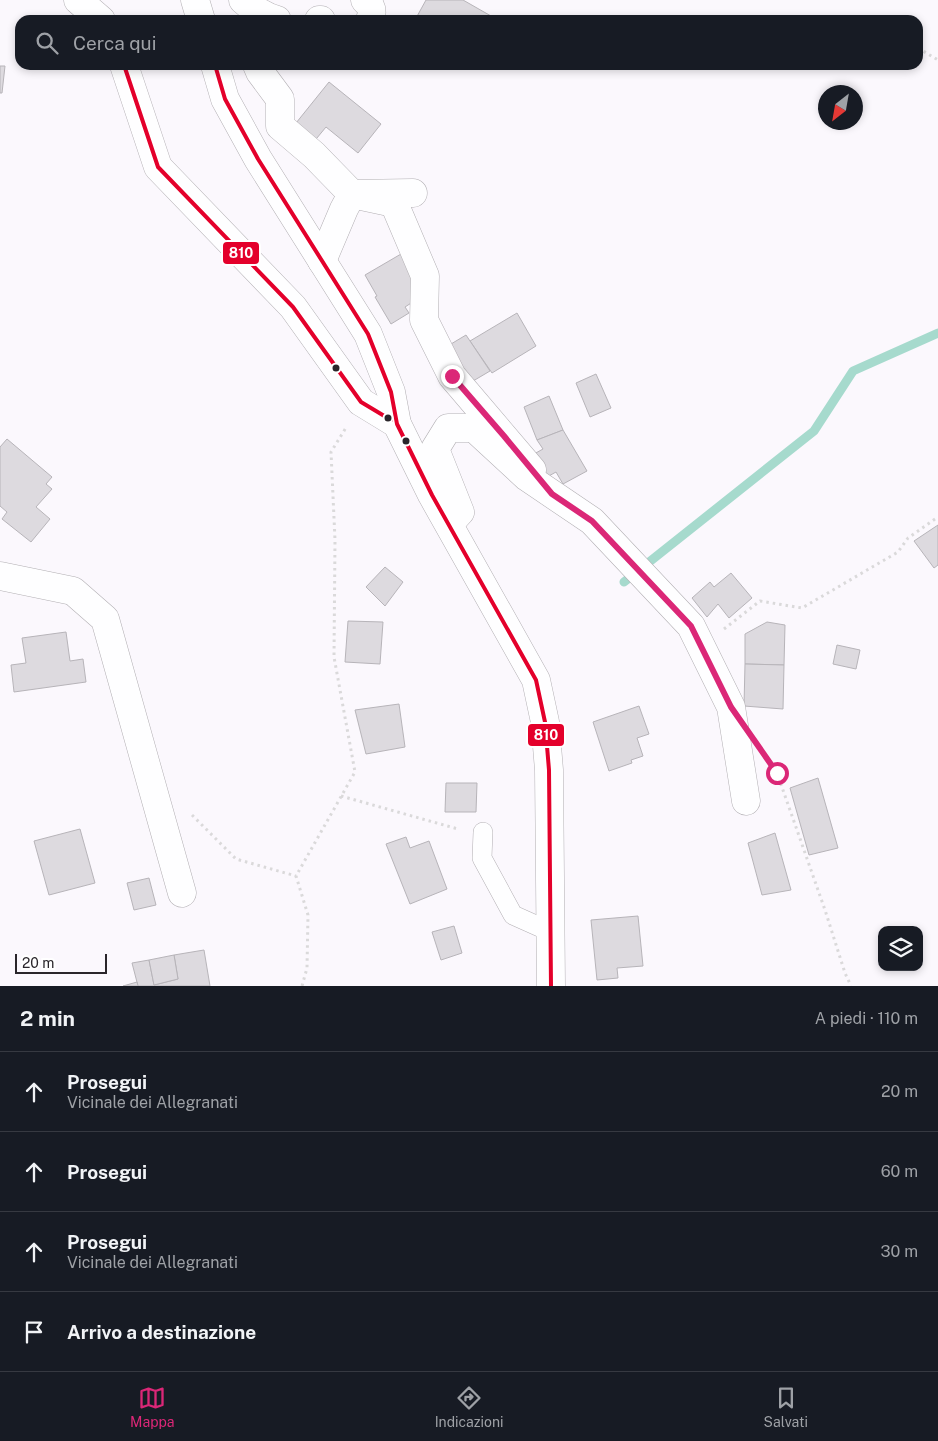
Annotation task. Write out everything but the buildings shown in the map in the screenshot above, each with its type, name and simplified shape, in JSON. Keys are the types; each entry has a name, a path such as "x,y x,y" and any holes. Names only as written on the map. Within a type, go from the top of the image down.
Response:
{"street":[{"path":"78,0 95,15"},
{"path":"195,0 200,15"},
{"path":"242,0 243,15"},
{"path":"242,0 264,15"},
{"path":"365,0 371,6 371,15"},
{"path":"126,70 158,167 292,307 361,402 397,424"},
{"path":"216,70 225,99 258,159 368,334 391,392 397,424 432,495 536,680 546,722 549,770 551,986"},
{"path":"259,70 280,99 280,126 314,155 352,194 394,203 425,276 424,320 452,376 552,494"},
{"path":"352,194 413,193"},
{"path":"322,261 352,194"},
{"path":"449,524 460,512 435,449 448,428 474,428 527,477 592,521 691,626 731,707 746,801"},
{"path":"0,576 73,591 105,619 182,894"}],"lane":[{"path":"482,834 482,858 513,915 550,932"}],"path":[{"path":"923,51 938,60"},
{"path":"302,986 307,968 308,915 296,876 355,772 334,657 335,540 331,452 361,402"},
{"path":"702,646 760,602 802,608 898,552 908,538 938,517"},
{"path":"767,758 777,773 845,973 852,986"},
{"path":"341,796 482,834"},
{"path":"188,810 236,859 296,876"}],"waterway":[{"path":"624,582 814,431 853,371 938,333"}],"transit line":[{"name":"810","path":"126,70 158,167 293,307 361,402 391,420"},
{"name":"810","path":"216,70 225,99 258,159 368,334 391,392 397,424 432,495 536,680 545,722 549,770 551,986"}],"route":[{"path":"452,376 552,494 592,521 691,626 731,707 777,773"}]}
